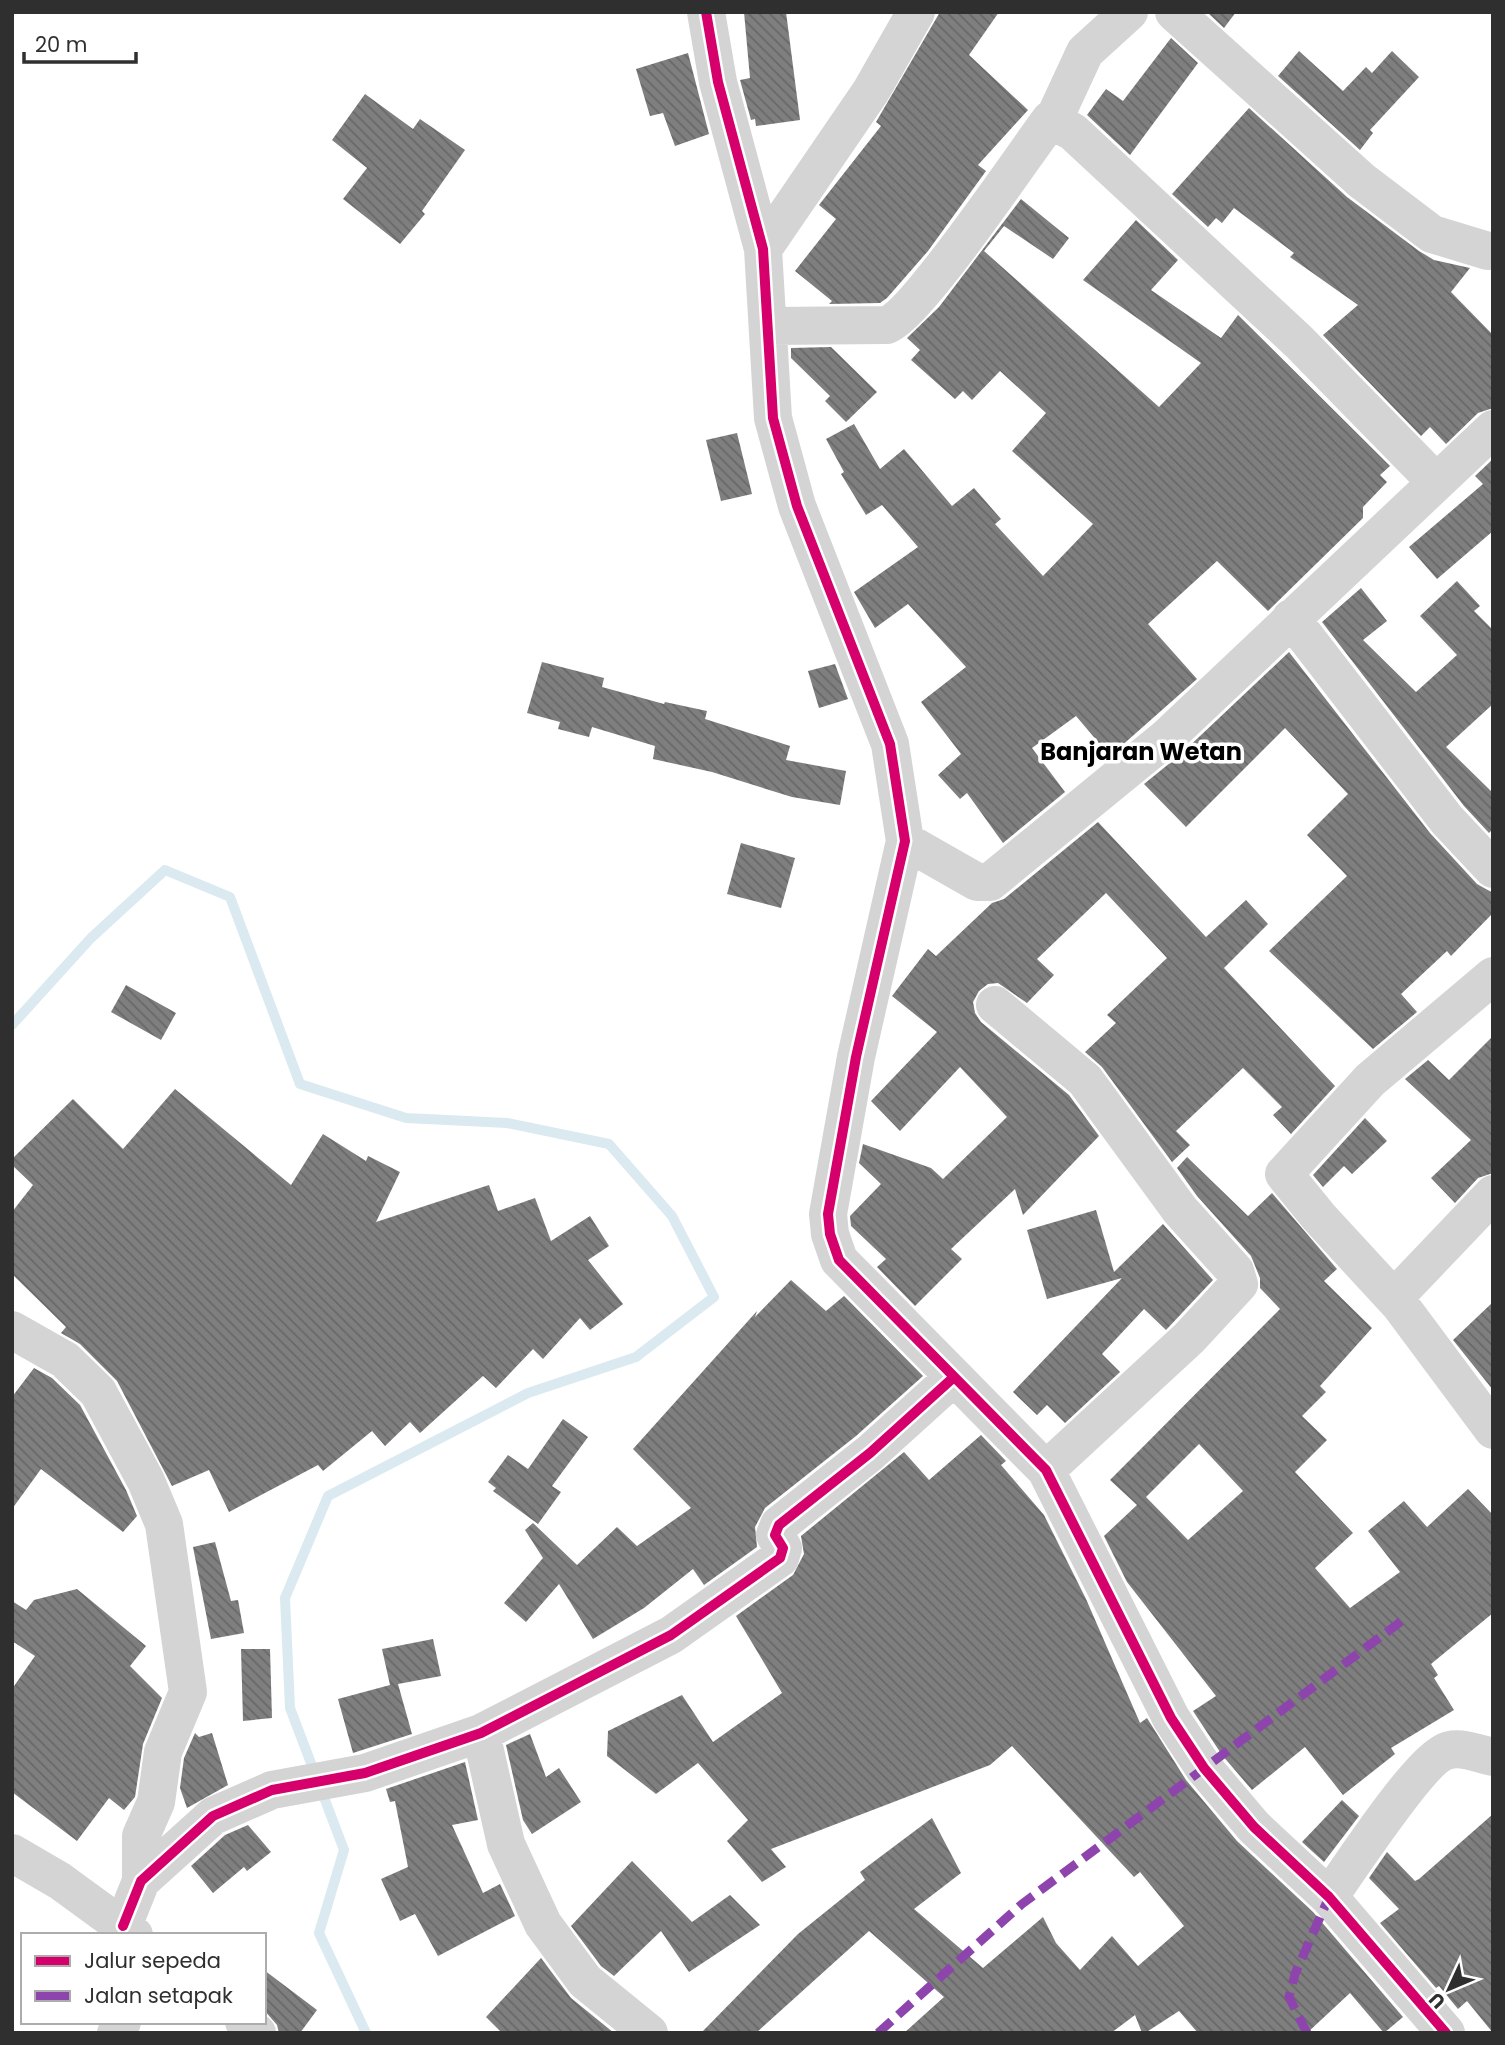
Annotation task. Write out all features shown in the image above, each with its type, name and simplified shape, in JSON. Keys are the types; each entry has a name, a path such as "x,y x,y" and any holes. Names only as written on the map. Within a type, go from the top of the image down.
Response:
{"street":[{"path":"706,12 718,82 763,249 773,418 797,506 890,744 905,841 856,1057 828,1214 830,1234 839,1261 1046,1470 1171,1718 1203,1768 1254,1827 1329,1897 1446,2033"},
{"path":"763,249 871,91 916,12"},
{"path":"1053,121 1085,51 1129,12"},
{"path":"1174,12 1382,196 1432,234 1491,252"},
{"path":"768,326 887,325 896,321 924,290 1050,120 1073,132 1299,342 1436,482"},
{"path":"905,841 977,883 990,882 1166,738 1493,429"},
{"path":"1291,618 1447,820 1493,869"},
{"path":"1493,975 1370,1080 1284,1170 1285,1177 1394,1298 1493,1430"},
{"path":"995,1005 1085,1080 1180,1210 1235,1271 1239,1284 1189,1338 1046,1470"},
{"path":"1394,1298 1493,1194"},
{"path":"12,1330 65,1360 98,1392 146,1482 164,1524 188,1692 163,1752 156,1802 141,1836 141,1881 129,1930 60,1881 12,1853"},
{"path":"141,1881 213,1816 272,1790 365,1773 481,1733 671,1634 780,1558 783,1548 775,1535 779,1525 870,1453 954,1377"},
{"path":"481,1733 506,1844 543,1924 585,1981 649,2033"},
{"path":"1329,1897 1415,1779 1445,1751 1455,1750 1493,1757"}],"building":[{"path":"744,12 786,12 800,120 756,126 755,119 751,120 740,80 750,78"},
{"path":"940,12 999,12 969,55 1028,110 978,165 986,171 928,251 887,298 880,303 829,304 832,301 795,271 836,219 819,205 881,126 876,122"},
{"path":"1207,12 1236,12 1224,28"},
{"path":"1171,38 1198,63 1130,155 1087,115 1106,89 1123,101"},
{"path":"1299,51 1343,91 1366,67 1372,73 1392,51 1419,77 1370,130 1373,133 1360,150 1278,76"},
{"path":"688,53 709,134 675,146 663,113 650,116 636,69"},
{"path":"365,94 413,129 420,119 465,150 422,211 425,214 400,244 343,199 367,168 332,140"},
{"path":"1249,108 1347,197 1419,251 1434,260 1470,268 1451,292 1493,335 1493,408 1478,413 1446,444 1430,427 1421,436 1323,335 1358,305 1290,257 1294,253 1234,208 1222,223 1216,218 1208,227 1172,194"},
{"path":"1021,199 1069,238 1053,259 1004,226 984,251 1159,407 1201,363 1083,280 1136,220 1178,260 1151,290 1221,338 1238,315 1390,466 1380,475 1387,482 1363,507 1363,518 1268,611 1217,561 1148,624 1197,679 1110,756 1076,716 1032,748 1065,792 1003,843 967,793 960,799 938,775 961,754 921,702 966,667 908,604 875,628 854,592 918,547 882,505 866,515 841,474 844,472 826,439 854,424 880,469 904,449 952,506 974,488 1001,519 995,524 1043,576 1093,524 1012,451 1046,413 1000,371 972,400 963,391 955,399 911,360 920,350 907,338 939,307"},
{"path":"831,347 877,392 846,422 825,401 830,396 791,358 791,348"},
{"path":"737,433 752,494 721,501 706,440"},
{"path":"1493,459 1493,531 1437,579 1409,547 1483,484 1475,476"},
{"path":"1457,581 1480,606 1474,611 1493,630 1493,704 1446,747 1493,793 1493,829 1489,833 1464,806 1322,622 1361,588 1387,621 1363,640 1416,692 1457,655 1420,616"},
{"path":"1289,652 1430,833 1477,884 1493,893 1493,913 1451,956 1447,951 1401,994 1417,1012 1373,1049 1269,951 1347,876 1307,835 1348,794 1285,728 1186,827 1144,784 1181,754"},
{"path":"542,662 604,678 602,687 664,704 665,702 707,711 705,719 790,746 786,760 846,771 840,805 792,797 712,772 653,759 655,746 592,727 589,737 558,729 560,722 527,713"},
{"path":"835,664 848,699 819,708 808,671"},
{"path":"1098,822 1206,937 1246,900 1268,924 1224,968 1335,1086 1291,1134 1273,1115 1282,1107 1243,1068 1176,1131 1190,1145 1172,1162 1102,1067 1085,1052 1116,1023 1107,1015 1167,958 1106,893 1037,959 1054,975 1027,1003 998,983 988,984 979,991 973,1002 975,1013 981,1022 1069,1095 1099,1136 1023,1215 1015,1189 951,1249 962,1259 915,1306 877,1267 886,1259 851,1226 850,1216 881,1184 859,1163 863,1144 931,1168 943,1179 1007,1117 960,1067 900,1131 871,1101 937,1032 892,996 928,949 936,956 992,903 1004,899"},
{"path":"741,843 795,858 781,908 727,894"},
{"path":"126,985 176,1013 161,1040 111,1012"},
{"path":"1493,1036 1493,1173 1478,1178 1455,1203 1431,1178 1471,1140 1405,1079 1428,1060 1449,1080"},
{"path":"175,1089 291,1185 323,1134 366,1161 368,1156 400,1172 376,1222 489,1185 498,1211 535,1198 551,1241 590,1216 609,1246 588,1260 623,1304 590,1330 580,1318 543,1359 533,1349 496,1388 483,1376 420,1433 410,1422 385,1446 372,1431 323,1471 318,1465 229,1512 209,1470 172,1486 117,1381 80,1344 61,1333 66,1327 12,1274 12,1212 33,1185 12,1165 12,1159 73,1099 123,1149"},
{"path":"1365,1118 1387,1141 1352,1174 1344,1166 1323,1187 1313,1175"},
{"path":"1187,1157 1248,1216 1272,1193 1337,1269 1324,1281 1372,1328 1320,1386 1326,1392 1302,1416 1327,1440 1295,1472 1353,1533 1315,1568 1350,1608 1400,1572 1368,1531 1404,1501 1427,1527 1468,1489 1493,1515 1493,1613 1431,1664 1438,1675 1434,1678 1454,1710 1391,1748 1395,1754 1343,1795 1305,1747 1252,1790 1222,1755 1193,1711 1216,1696 1127,1582 1104,1536 1137,1505 1110,1480 1280,1309 1260,1288 1260,1278 1251,1256 1197,1196 1177,1168","holes":["1199,1444 1243,1491 1188,1540 1146,1497"]},
{"path":"1096,1210 1114,1272 1163,1224 1213,1280 1166,1330 1144,1309 1102,1354 1120,1372 1065,1423 1047,1405 1037,1415 1013,1392 1122,1278 1047,1299 1027,1230"},
{"path":"791,1280 826,1311 844,1296 923,1376 856,1436 765,1508 755,1527 757,1547 704,1585 693,1569 644,1608 593,1639 559,1584 526,1622 504,1603 543,1558 525,1530 533,1523 577,1565 617,1527 637,1546 691,1508 633,1449 757,1311 755,1317"},
{"path":"1493,1302 1493,1390 1453,1340"},
{"path":"34,1368 52,1378 80,1405 137,1516 123,1532 41,1469 12,1509 12,1397"},
{"path":"563,1419 588,1437 552,1486 561,1492 538,1524 493,1491 496,1488 488,1482 508,1455 528,1469"},
{"path":"981,1435 1006,1461 1001,1465 1044,1515 1086,1599 1140,1723 1147,1718 1186,1780 1237,1841 1313,1912 1403,2017 1384,2033 1350,1993 1307,2033 1198,2033 1179,2011 1145,2033 1142,2033 1135,2015 1111,2033 904,2033 944,1997 869,1931 756,2033 701,2033 798,1934 865,1880 860,1872 932,1818 961,1873 914,1909 983,1968 1043,1917 1056,1943 1080,1970 1112,1936 1138,1966 1184,1926 1140,1872 1134,1877 1012,1746 990,1765 771,1849 786,1867 762,1882 727,1841 748,1820 698,1763 656,1794 607,1756 608,1731 682,1695 713,1742 782,1693 736,1616 793,1575 804,1554 801,1536 904,1452 929,1480"},
{"path":"215,1542 231,1601 238,1600 244,1633 211,1639 193,1547"},
{"path":"77,1589 146,1646 130,1666 162,1698 143,1744 135,1797 124,1810 109,1798 77,1841 12,1792 12,1689 35,1656 12,1641 12,1601 26,1610 34,1600"},
{"path":"433,1639 441,1676 398,1684 412,1734 353,1753 338,1699 390,1685 382,1649"},
{"path":"241,1649 270,1649 272,1718 243,1721"},
{"path":"195,1733 199,1737 212,1733 228,1785 187,1808 180,1788 184,1758"},
{"path":"530,1734 546,1777 559,1768 581,1802 532,1834 523,1820 506,1745"},
{"path":"465,1762 478,1820 452,1825 483,1893 500,1884 515,1916 438,1956 415,1914 400,1921 381,1879 408,1867 395,1801 390,1802 386,1789"},
{"path":"1342,1800 1359,1816 1324,1862 1302,1842"},
{"path":"1493,1814 1493,2033 1467,2001 1458,2009 1439,1986 1436,1988 1380,1923 1399,1909 1369,1878 1387,1852 1415,1881 1419,1879"},
{"path":"248,1825 271,1852 247,1871 244,1867 213,1893 191,1866 225,1835"},
{"path":"632,1861 692,1922 730,1895 760,1925 689,1972 661,1931 614,1976 601,1966 571,1926"},
{"path":"541,1958 571,1998 614,2033 502,2033 486,2017"},
{"path":"266,1972 317,2010 300,2033 279,2033 277,2025 266,2012"}],"waterway":[{"path":"12,1025 91,938 165,870 230,897 300,1084 406,1118 507,1123 609,1144 672,1216 714,1297 636,1357 528,1393 328,1496 285,1598 290,1708 344,1850 319,1933 366,2033"}],"marked path":[{"path":"878,2033 1022,1904 1403,1620"},
{"path":"1307,2033 1289,1997 1295,1974 1329,1897"}],"cycle path":[{"path":"706,12 718,82 763,249 773,418 797,506 890,744 905,841 856,1057 828,1214 830,1234 839,1260 1046,1470 1171,1718 1204,1768 1254,1827 1329,1897 1446,2033"},
{"path":"123,1926 141,1881 213,1816 272,1790 365,1773 481,1733 671,1635 780,1558 783,1548 775,1535 779,1525 870,1453 954,1377"}],"district":[{"name":"Banjaran Wetan","path":"1141,751"}]}
